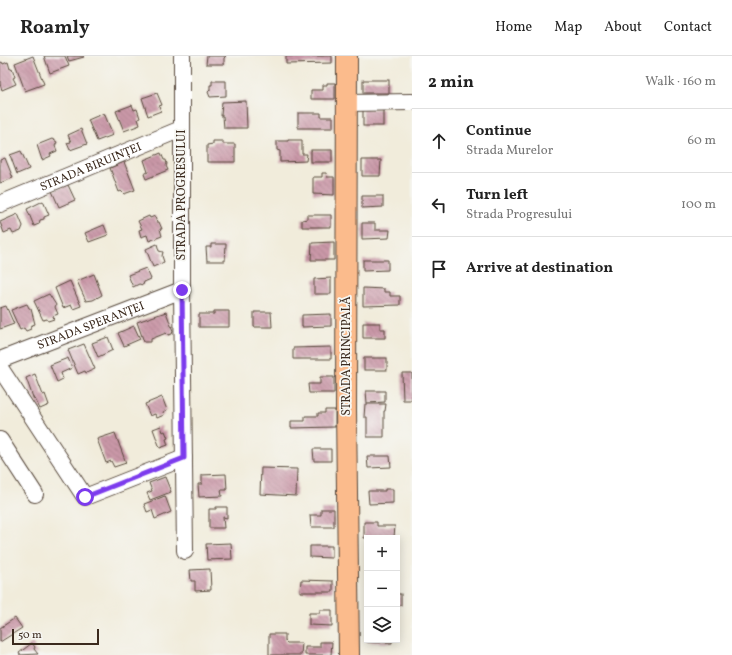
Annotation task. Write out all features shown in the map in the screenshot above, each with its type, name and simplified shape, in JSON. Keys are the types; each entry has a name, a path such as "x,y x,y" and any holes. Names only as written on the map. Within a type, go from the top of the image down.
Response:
{"main road":[{"name":"STRADA PRINCIPALĂ","path":"347,56 346,410 349,655"}],"street":[{"name":"STRADA PROGRESULUI","path":"182,56 181,129 185,551"},
{"path":"347,103 412,102"},
{"name":"STRADA BIRUINȚEI","path":"0,204 181,129"},
{"name":"STRADA SPERANȚEI","path":"0,360 182,290"},
{"path":"0,368 85,497 184,458"},
{"path":"0,440 35,494"}],"building":[{"path":"33,56 44,84 25,91 15,63"},
{"path":"44,56 65,56 69,66 50,73"},
{"path":"67,56 83,56 84,57 69,61"},
{"path":"207,56 226,56 224,58 224,64 206,64"},
{"path":"286,56 332,56 332,63 286,64"},
{"path":"2,62 3,64 8,62 10,69 12,68 15,77 13,78 16,84 2,90 0,84 0,63"},
{"path":"363,80 389,80 389,93 363,93"},
{"path":"212,81 226,81 226,96 210,97 208,92 210,90 210,85 212,85"},
{"path":"327,83 335,83 335,99 311,99 311,90 323,90 323,85 327,85"},
{"path":"157,93 162,105 159,106 161,111 148,116 142,98"},
{"path":"246,101 247,128 224,128 223,116 221,116 222,102"},
{"path":"132,105 134,110 137,109 140,118 138,119 140,125 124,131 116,111"},
{"path":"363,109 383,109 383,126 363,126"},
{"path":"104,113 113,135 97,141 88,120"},
{"path":"298,113 321,113 321,117 333,117 333,128 298,128"},
{"path":"81,129 87,144 70,150 67,143 71,142 68,135"},
{"path":"52,139 57,142 55,146 57,151 50,154 51,156 42,160 37,145"},
{"path":"302,140 302,154 307,154 306,161 280,162 280,151 277,150 277,141"},
{"path":"213,141 223,141 223,144 235,144 235,162 207,162 207,145 213,144"},
{"path":"311,150 332,150 332,162 311,162"},
{"path":"21,151 29,169 17,174 10,155"},
{"path":"161,153 164,160 166,160 168,170 146,179 144,174 148,172 144,160"},
{"path":"5,158 13,178 0,183 0,160"},
{"path":"362,160 381,160 380,176 362,176"},
{"path":"124,162 135,190 124,194 121,191 119,192 110,168"},
{"path":"322,173 326,173 327,177 334,177 334,195 313,194 313,177 322,177"},
{"path":"68,185 75,200 59,207 52,191"},
{"path":"362,196 383,196 383,207 362,208"},
{"path":"43,201 49,215 40,220 39,224 34,226 27,209"},
{"path":"18,214 23,226 21,231 13,234 11,230 4,233 0,222"},
{"path":"307,215 331,215 331,227 302,227 302,220 307,219"},
{"path":"149,216 150,218 155,216 157,222 159,222 162,229 160,229 162,236 149,241 147,235 141,237 139,230 142,229 138,221"},
{"path":"362,223 375,223 375,230 390,230 389,238 362,239"},
{"path":"104,225 108,235 89,242 85,233"},
{"path":"334,242 334,260 311,260 312,243"},
{"path":"157,244 159,251 163,252 162,256 164,262 153,267 146,249"},
{"path":"211,244 226,244 225,261 207,261 206,247 211,247"},
{"path":"363,260 388,260 388,270 363,271"},
{"path":"146,268 151,279 144,282 143,285 139,284 133,287 128,275"},
{"path":"94,274 102,295 93,300 86,301 77,281"},
{"path":"331,278 331,294 314,294 314,279"},
{"path":"70,281 81,306 73,309 71,305 63,308 55,288"},
{"path":"363,288 384,289 384,292 390,292 390,296 400,296 400,305 363,306"},
{"path":"49,294 56,305 55,307 58,314 53,316 54,319 48,321 47,319 43,320 34,301"},
{"path":"27,304 31,309 35,324 30,326 31,329 26,331 24,328 20,330 11,310"},
{"path":"6,306 14,324 0,329 0,308"},
{"path":"214,311 229,311 229,327 199,327 199,314 214,314"},
{"path":"166,312 173,331 172,334 168,335 166,333 151,339 151,342 144,342 137,322"},
{"path":"254,312 271,312 272,327 254,327"},
{"path":"331,314 331,326 302,327 302,315"},
{"path":"363,323 380,323 380,329 385,329 385,338 363,338"},
{"path":"134,326 140,339 124,346 118,333"},
{"path":"108,337 113,350 98,357 92,343"},
{"path":"84,344 95,369 86,373 85,371 78,374 68,350"},
{"path":"331,347 331,359 293,359 293,348"},
{"path":"68,358 72,368 61,373 63,379 57,382 50,365"},
{"path":"364,358 387,358 387,370 364,370"},
{"path":"402,373 412,373 412,400 403,400"},
{"path":"35,374 43,395 45,394 49,405 40,409 35,399 34,400 26,378"},
{"path":"320,377 334,377 334,393 309,393 308,384 320,384"},
{"path":"366,391 385,391 385,402 367,403"},
{"path":"162,397 167,410 163,412 164,415 157,418 155,414 150,416 145,404"},
{"path":"365,404 386,404 384,411 384,437 367,437 367,417 364,417"},
{"path":"325,410 335,410 335,427 291,428 291,421 305,421 305,416 318,416 318,413 325,413"},
{"path":"161,426 163,432 165,431 168,438 166,439 168,445 160,448 153,429"},
{"path":"115,433 126,463 114,467 111,461 106,463 97,439"},
{"path":"313,449 331,449 331,461 314,461"},
{"path":"367,456 390,456 391,467 368,468"},
{"path":"261,468 297,469 296,496 260,494"},
{"path":"226,474 227,490 221,490 222,496 199,497 198,484 202,484 202,475"},
{"path":"165,477 171,492 150,500 147,493 152,491 149,483"},
{"path":"385,489 393,489 393,503 369,504 368,491 385,491"},
{"path":"165,496 171,512 155,519 152,510 147,512 144,504"},
{"path":"216,507 227,507 227,518 223,517 224,528 209,528 209,509 216,509"},
{"path":"321,509 334,509 334,527 311,527 310,515 321,515"},
{"path":"364,522 377,522 377,526 395,526 394,535 364,535"},
{"path":"231,543 232,559 207,560 206,544"},
{"path":"310,546 332,546 332,558 310,557"},
{"path":"210,569 211,590 195,591 195,581 191,581 190,570"},
{"path":"301,580 333,581 333,592 300,592"},
{"path":"400,594 401,594 400,605"},
{"path":"320,610 332,610 332,626 309,625 309,613 320,613"},
{"path":"15,618 22,628 0,642 0,628"},
{"path":"269,634 285,634 285,641 287,643 302,643 301,655 269,655"},
{"path":"320,642 332,642 331,655 305,655 305,647 320,647"},
{"path":"32,643 38,654 20,655 19,653"}],"route":[{"path":"85,497 184,458 182,290"}]}
